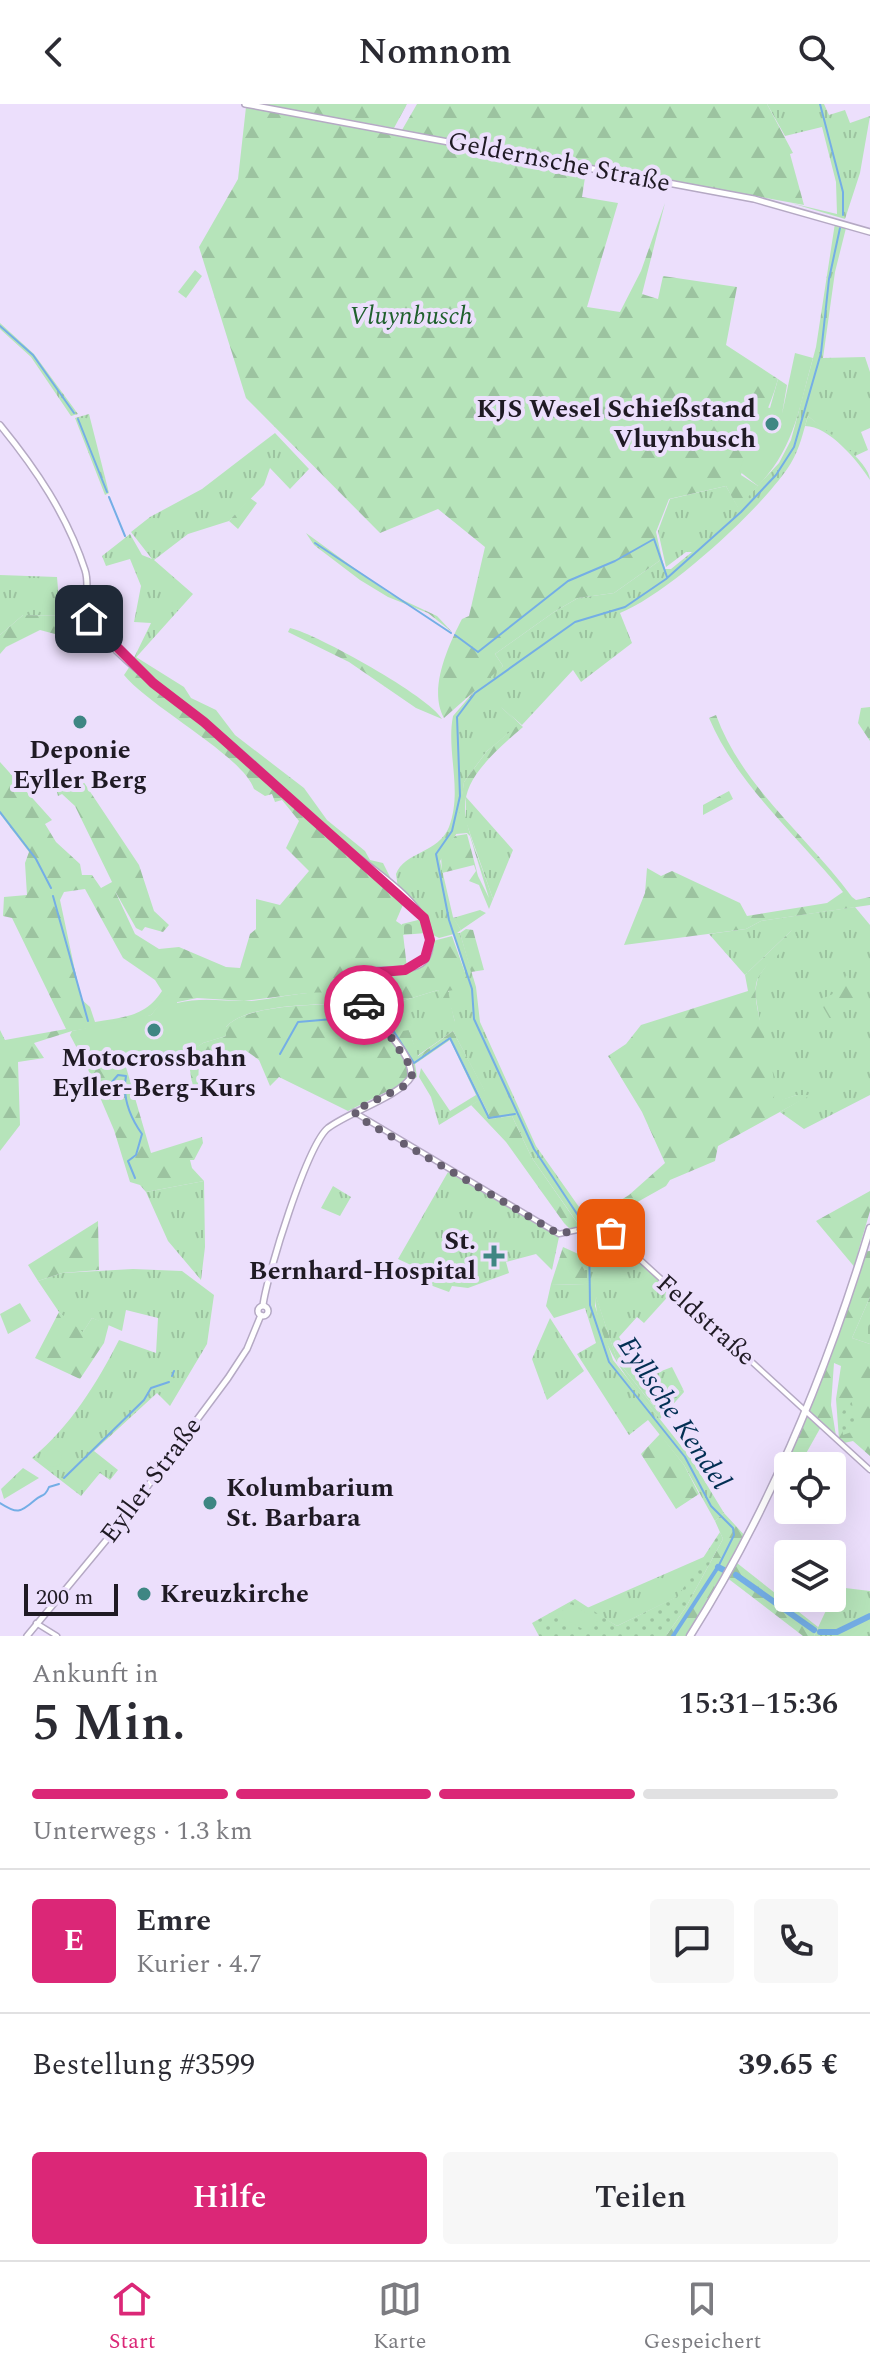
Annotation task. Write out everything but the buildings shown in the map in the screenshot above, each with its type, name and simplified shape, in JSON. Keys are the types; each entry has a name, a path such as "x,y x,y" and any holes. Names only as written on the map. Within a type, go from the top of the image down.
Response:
{"main road":[{"name":"Geldernsche Straße","path":"245,104 754,199 870,232"},
{"path":"0,425 32,464 63,516 87,575 87,611 97,630 153,683 204,722 424,918 430,945 419,964 405,970 363,972 355,980 358,997 380,1021 411,1067 412,1075 404,1086 354,1111"},
{"name":"Eyller Straße","path":"27,1636 118,1526 247,1349 261,1315 257,1310 263,1305 265,1288 311,1152 325,1130 354,1111"},
{"path":"690,1636 745,1542 806,1412 870,1228"}],"street":[{"name":"Feldstraße","path":"354,1111 358,1117 559,1234 587,1228 611,1233 870,1470"},
{"path":"36,1623 57,1636"}],"green space":[{"path":"259,104 407,104 394,128"},
{"path":"417,104 767,104 793,153 790,154 804,205 402,130"},
{"path":"767,104 824,104 829,115 845,110 850,123 870,116 860,173 845,219 791,203 837,214 836,182 822,127 785,136"},
{"name":"Vluynbusch","path":"246,107 586,171 582,197 618,203 587,307 620,312 641,271 665,203 642,294 658,299 663,276 737,287 726,345 778,379 741,475 758,486 738,508 726,486 669,499 656,532 662,559 614,593 578,598 495,654 503,666 444,718 438,695 442,668 462,619 469,616 485,547 438,509 380,533 246,398 199,247 238,179"},
{"path":"835,223 870,234 846,228 835,272 823,358 865,357 870,372 870,428 861,432 868,450 855,456 808,416 791,463 760,502 688,569 640,603 620,613 632,643 581,682 573,670 522,725 501,707 519,725 487,751 464,782 458,831 440,861 453,917 461,930 457,933 460,933 476,987 480,1022 536,1146 591,1224 581,1228 532,1158 512,1116 488,1119 478,1101 439,1125 431,1097 419,1077 421,1068 450,1111 476,1095 450,1040 415,1064 417,1077 411,1081 414,1072 410,1064 377,1015 386,1006 438,990 455,1022 447,993 465,973 454,934 439,938 431,934 425,913 398,888 396,874 406,861 438,842 449,827 455,799 451,743 453,716 483,681 503,666 495,654 578,598 614,593 662,559 665,569 671,569 692,552 686,552 666,567 658,531 670,499 726,486 738,507 779,463 791,440 816,347","holes":["409,1030 417,1056 453,1031 485,1092 490,1117 450,1037 414,1062"]},
{"path":"195,270 202,276 186,298 178,292"},
{"path":"0,323 34,354 78,414 71,416 31,357 0,329"},
{"name":"KJS Wesel Schießstand Vluynbusch","path":"795,353 813,358 799,410 780,457 758,486 739,471 749,446 748,425 758,405 770,408 778,379 787,385 782,414"},
{"path":"89,414 109,493 105,495 75,418"},
{"path":"808,416 854,455 870,480 833,438 805,426"},
{"path":"275,433 309,469 290,489 270,468 264,485 229,521 188,534 154,560 193,594 132,662 151,623 134,622 141,586 130,559 106,566 102,556 130,534 142,555 152,559 131,532 150,517 202,489"},
{"path":"250,498 257,503 238,529 229,521"},
{"path":"306,533 390,594 437,616 452,632 428,613 388,597 360,580 314,545"},
{"path":"0,575 57,577 59,601 74,606 84,603 85,616 23,615 0,635"},
{"path":"23,615 85,616 107,641 94,652 85,642 40,630 6,647 0,654 0,635"},
{"path":"290,628 323,642 396,682 442,719 416,708 349,662 288,632"},
{"path":"136,657 184,687 191,698 216,710 235,735 304,788 327,820 365,851 370,860 383,863 393,883 382,875 379,879 405,900 396,921 402,925 407,968 364,971 348,978 353,982 355,1003 380,1026 401,1054 410,1076 406,1082 348,1111 279,1077 270,1086 259,1060 245,1050 239,1055 234,1051 226,1056 220,1053 199,1057 198,1091 193,1090 188,1057 175,1055 126,1067 151,1153 202,1137 203,1143 194,1160 190,1160 192,1168 204,1181 146,1192 140,1185 130,1182 114,1130 87,1067 139,1052 191,1051 203,1043 226,1036 226,1027 235,1020 262,1011 339,1005 333,995 307,993 244,1001 197,998 159,1006 151,1015 133,1021 72,1031 34,1043 44,1058 18,1062 20,1125 0,1151 0,1030 5,1040 66,1029 12,918 3,916 4,897 27,895 25,863 29,852 0,814 0,762 52,820 45,824 56,842 80,864 82,875 92,875 101,888 112,882 75,806 62,794 58,796 55,784 44,780 45,773 83,781 139,865 154,911 169,925 163,932 136,928 115,891 135,934 159,949 179,947 226,967 240,968 250,934 256,929 256,899 280,905 309,871 286,848 299,821 282,800 275,802 272,794 265,796 254,789 233,762 124,675","holes":["85,889 123,958 155,980 162,991 141,1011 95,1022 90,1007 81,999 60,900 64,892"]},
{"path":"491,696 523,727 479,770 469,787 465,804 467,822 493,899 489,909 479,885 469,881 476,871 474,865 442,873 441,855 455,836 467,834 478,876 489,898 470,836 467,833 456,834 464,782 487,751 518,725"},
{"path":"870,707 870,741 858,723 861,708"},
{"path":"716,715 742,766 759,789 852,897 856,900 870,897 870,905 761,921 746,929 624,945 645,893 647,868 661,876 672,871 740,903 747,916 827,903 843,892 736,766 709,718"},
{"path":"729,791 733,799 703,815 703,805"},
{"path":"466,797 513,850 493,899 466,822"},
{"path":"855,907 870,925 870,1095 804,1129 780,1112 809,1095 797,1095 773,1103 755,992 758,977 792,930 745,975 709,934 746,929 761,921"},
{"path":"480,910 486,913 461,930 453,918"},
{"path":"422,919 426,933 402,935 402,924"},
{"path":"466,929 473,930 484,970 471,972 460,933"},
{"path":"792,930 797,937 758,978 757,1004 773,1072 773,1102 797,1095 811,1095 718,1146 715,1161 670,1180 666,1186 600,1223 591,1224 589,1220 629,1195 665,1163 642,1112 608,1056 626,1044 641,1025 748,991 745,975"},
{"path":"452,936 468,981 465,988 448,991 455,1023 452,1024 438,990 386,1006 377,1015 365,1002 358,988 359,977 412,970 420,965 433,941"},
{"path":"846,975 868,999 830,1019 819,1000 842,990"},
{"name":"Motocrossbahn Eyller-Berg-Kurs","path":"169,993 177,994 177,1003 255,1001 311,993 335,995 343,1000 339,1005 296,1006 247,1014 226,1027 226,1036 203,1043 192,1051 139,1052 87,1067 70,1035 72,1031 151,1015"},
{"path":"409,1030 418,1056 453,1031 485,1091 500,1090 511,1114 490,1117 450,1037 414,1062 395,1032"},
{"path":"479,1100 489,1119 512,1116 532,1158 580,1227 570,1229 564,1223 506,1142 471,1105"},
{"path":"448,1172 559,1237 552,1270 536,1254 506,1262 509,1273 468,1288 452,1286 449,1292 422,1282 426,1272 398,1259"},
{"path":"204,1181 205,1247 201,1280 168,1241 146,1192"},
{"path":"333,1186 351,1197 340,1216 321,1208"},
{"path":"870,1191 870,1211 858,1252 870,1251 870,1297 852,1338 870,1344 870,1456 853,1441 844,1443 839,1439 836,1399 841,1366 834,1363 831,1405 836,1436 822,1425 807,1452 788,1452 857,1270 816,1221"},
{"path":"98,1221 99,1270 62,1273 38,1281 28,1265"},
{"path":"593,1228 608,1232 673,1291 644,1323 637,1317 619,1337 643,1378 672,1367 683,1389 660,1414 617,1360 596,1297 595,1306 613,1360 690,1457 724,1513 715,1521 684,1465 648,1420 629,1435 577,1354 596,1343 585,1308 554,1318 546,1306 551,1284 584,1285 583,1232"},
{"path":"563,1247 585,1257 585,1285 551,1284"},
{"path":"133,1269 182,1271 214,1295 207,1344 170,1406 157,1393 94,1451 118,1470 110,1480 100,1473 81,1496 32,1458 59,1433 82,1404 119,1340 156,1353 158,1318 126,1310 122,1331 92,1318 82,1334 59,1312 38,1281 62,1273"},
{"path":"595,1293 617,1360 659,1413 683,1389 684,1392 660,1419 616,1361 601,1329"},
{"path":"870,1297 870,1344 852,1338"},
{"path":"20,1303 31,1321 8,1334 0,1314"},
{"path":"59,1312 83,1332 92,1318 109,1324 104,1343 80,1379 35,1358"},
{"path":"550,1318 584,1371 547,1400 532,1359"},
{"path":"851,1398 857,1430 843,1435 841,1414"},
{"path":"660,1434 684,1465 699,1494 676,1509 641,1454"},
{"path":"53,1449 62,1458 53,1467 44,1458"},
{"path":"23,1468 39,1478 4,1499 1,1489"},
{"path":"724,1513 747,1538 727,1574 737,1563 774,1592 774,1612 799,1612 818,1627 814,1636 803,1636 726,1577 689,1636 666,1636 686,1607 723,1539 715,1521"},
{"path":"720,1532 723,1539 686,1607 666,1636 539,1636 532,1623 575,1599 617,1626 678,1596"},
{"path":"706,1556 679,1596 617,1626 587,1608"},
{"path":"846,1588 870,1591 870,1636 814,1636 825,1612 846,1612"},
{"path":"571,1604 598,1620 588,1632 557,1615"}],"waterway":[{"path":"820,104 843,192 843,215"},
{"name":"Eyllsche Kendel","path":"718,1567 734,1535 733,1528 711,1506 685,1457 609,1362 590,1305 589,1232 534,1149 474,1019 472,989 449,920 436,854 452,831 460,796 457,717 475,693 575,622 625,607 666,579 741,512 776,475 794,447 821,353 829,279 840,228"},
{"path":"0,326 33,355 74,413"},
{"path":"78,419 107,492"},
{"path":"109,497 125,536"},
{"path":"455,635 478,652 568,581 615,561 654,539 667,577"},
{"path":"315,543 451,633"},
{"path":"0,812 36,859 51,888"},
{"path":"53,896 88,1021"},
{"path":"382,1013 414,1063 450,1038 489,1118 515,1114"},
{"path":"280,1054 298,1022 368,1016"},
{"path":"105,1090 118,1075 126,1076 128,1106 142,1134 136,1155 128,1161 135,1178"},
{"path":"172,1376 174,1371"},
{"path":"64,1478 144,1400 151,1388 169,1382"},
{"path":"0,1503 22,1510 45,1494 49,1487 59,1484"},
{"path":"673,1636 718,1567"},
{"name":"Eyllsche Kendel","path":"718,1567 724,1570"},
{"path":"736,1575 814,1630"},
{"path":"820,1632 837,1632 870,1616"}],"way so far":[{"path":"364,1005 380,1021 411,1067 412,1075 404,1086 354,1111 358,1117 559,1234 596,1226 611,1233"}],"place":[{"name":"KJS Wesel Schießstand Vluynbusch","path":"772,424"},
{"name":"Deponie Eyller Berg","path":"80,722"},
{"name":"Motocrossbahn Eyller-Berg-Kurs","path":"154,1030"},
{"name":"St. Bernhard-Hospital","path":"494,1256"},
{"name":"Kolumbarium St. Barbara","path":"210,1503"},
{"name":"Kreuzkirche","path":"144,1594"}],"route":[{"path":"89,619 153,683 204,722 334,839 395,888 424,918 430,940 425,958 413,968 405,970 358,974 355,988 364,1005"}]}
